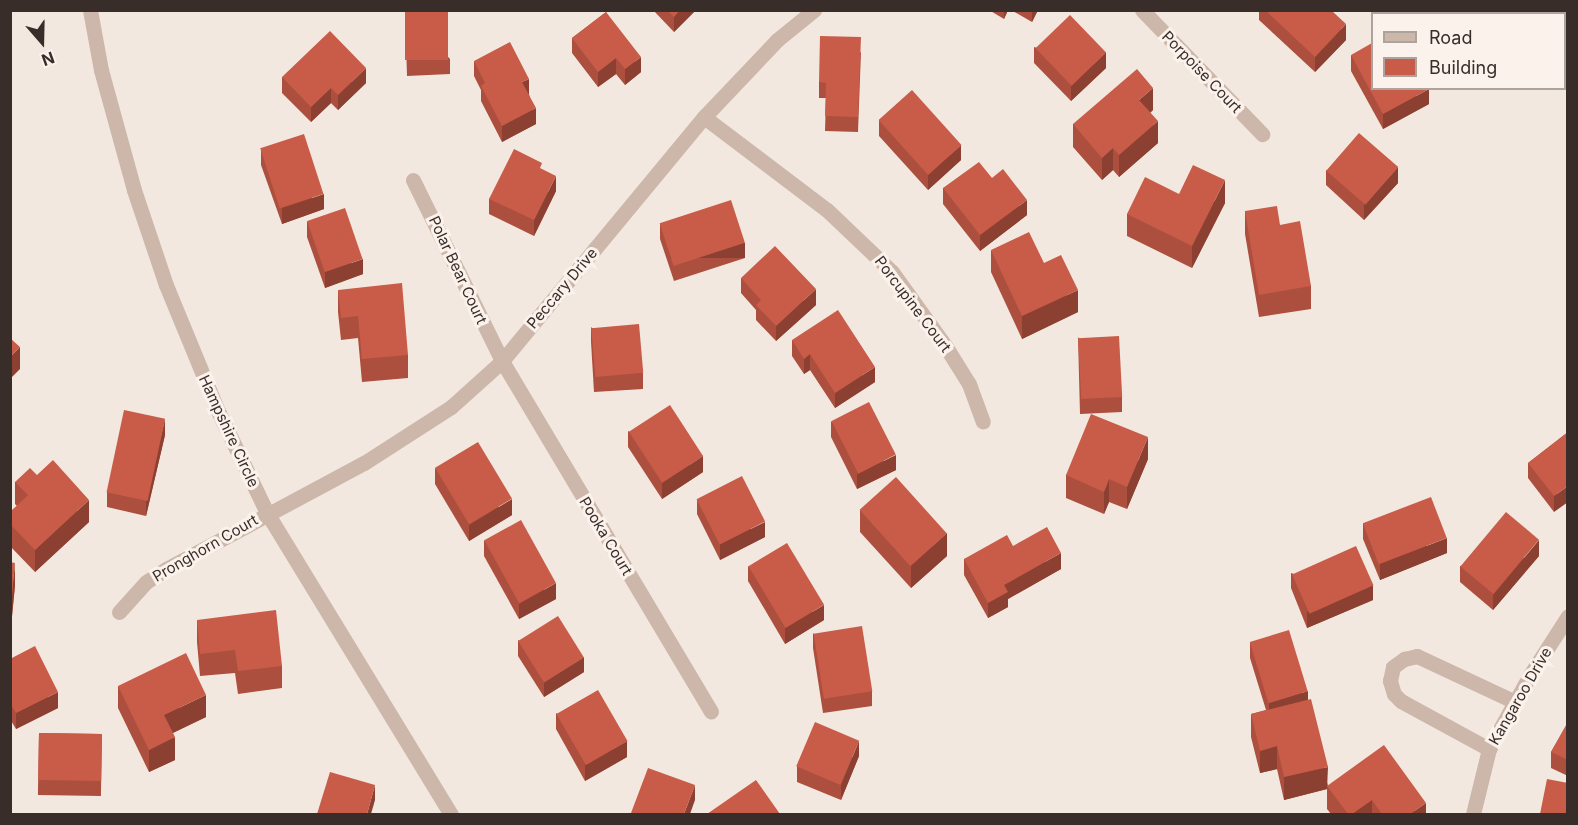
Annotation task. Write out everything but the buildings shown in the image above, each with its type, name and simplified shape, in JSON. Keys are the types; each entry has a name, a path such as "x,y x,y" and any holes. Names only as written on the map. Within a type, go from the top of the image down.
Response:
{"street":[{"name":"Hampshire Circle","path":"90,10 101,70 134,190 166,285 218,411 267,513 451,814"},
{"name":"Peccary Drive","path":"267,513 331,482 406,438 451,407 502,361 704,117 764,53 814,10"},
{"name":"Porpoise Court","path":"1142,10 1262,134"},
{"name":"Porcupine Court","path":"704,117 826,210 892,272 963,375 983,422"},
{"name":"Polar Bear Court","path":"414,180 502,361"},
{"name":"Pooka Court","path":"502,361 711,711"},
{"name":"Pronghorn Court","path":"119,612 146,582 267,513"},
{"name":"Kangaroo Drive","path":"1473,814 1489,749 1568,616"},
{"path":"1489,749 1401,701 1394,694 1390,681 1392,667 1404,659 1418,656 1515,702"}]}
